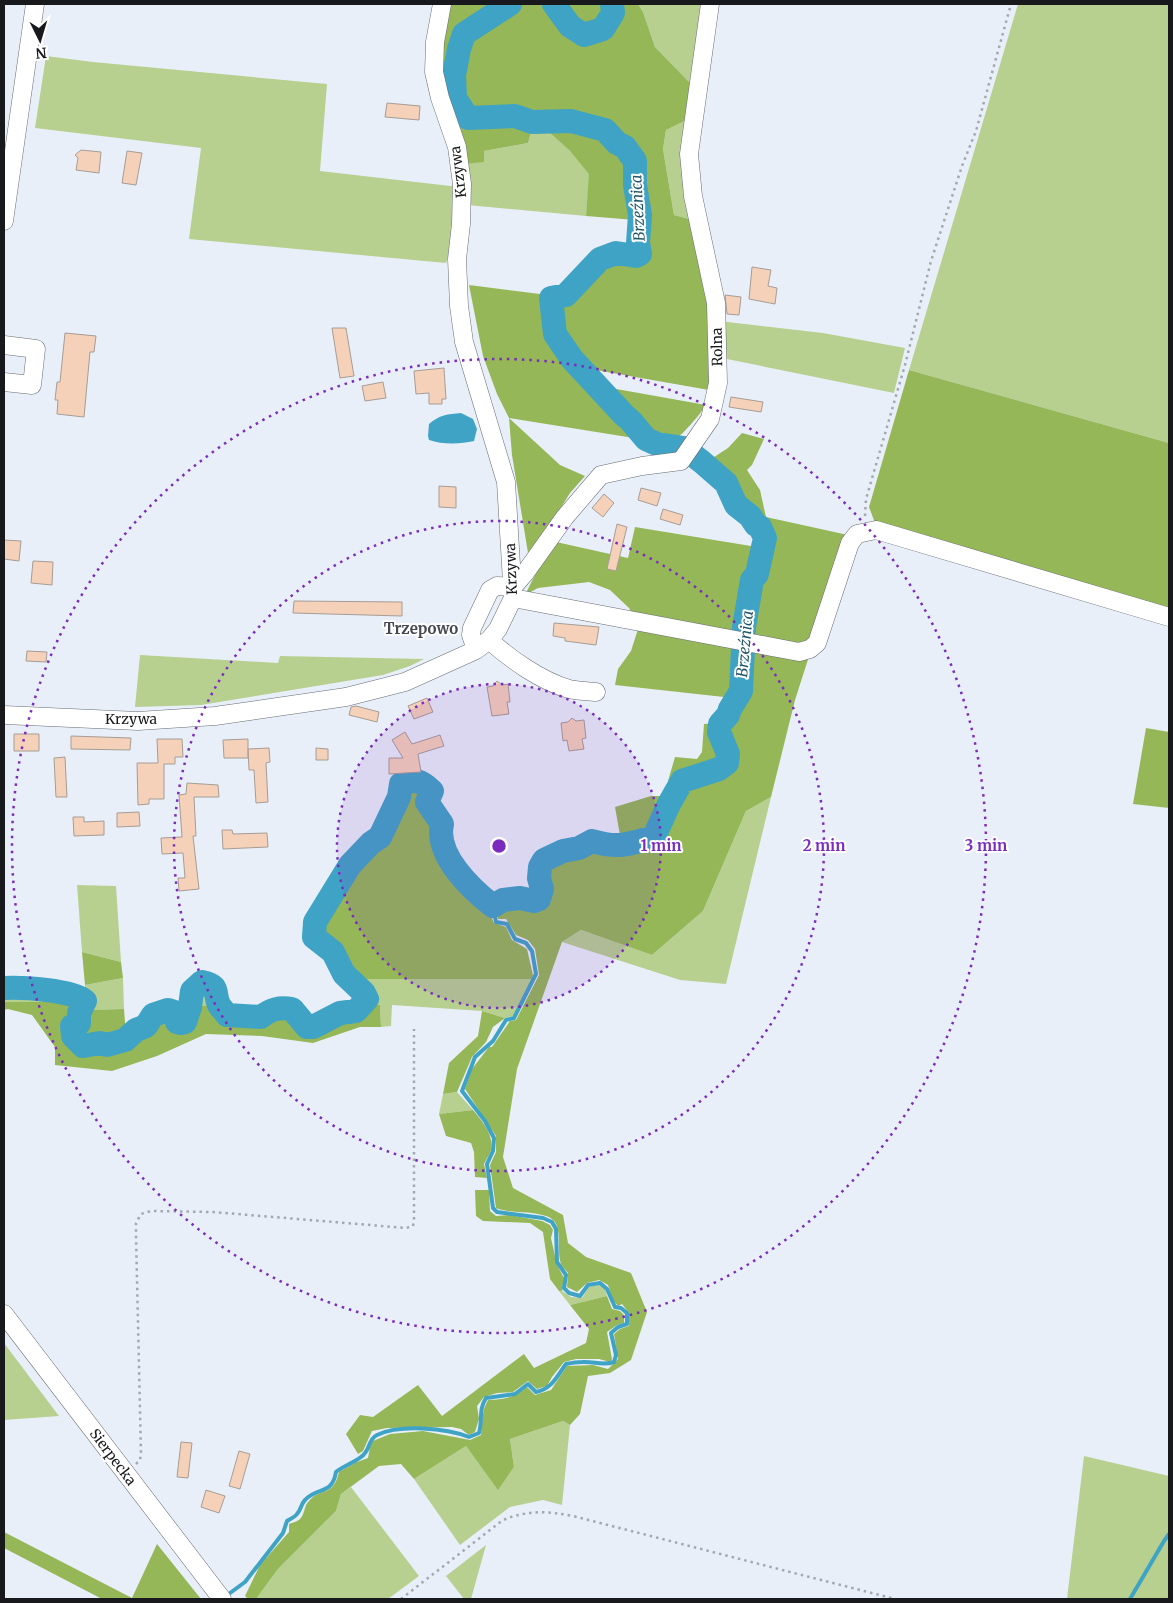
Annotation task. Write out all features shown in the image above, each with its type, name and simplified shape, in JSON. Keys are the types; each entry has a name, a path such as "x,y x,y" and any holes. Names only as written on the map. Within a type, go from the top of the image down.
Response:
{"street":[{"path":"4,221 35,4"},
{"name":"Krzywa","path":"4,715 138,720 215,716 346,697 405,682 482,645 498,629 513,592 506,482 464,342 459,306 457,259 461,224 462,184 457,147 440,98 434,72 435,42 442,4"},
{"name":"Rolna","path":"513,592 564,517 601,475 642,466 681,461 710,419 718,383 716,303 693,196 688,154 710,4"},
{"path":"4,345 36,349 32,385 4,382"},
{"path":"596,692 570,689 554,684 500,650 482,645 471,635 472,628 490,590 497,586 513,592 735,641 799,652 810,649 817,643 850,543 856,534 876,530 1169,616"},
{"name":"Sierpecka","path":"4,1314 222,1599"}],"path":[{"path":"867,531 865,522 866,499 905,365 931,261 962,166 976,131 1010,4"},
{"path":"127,1475 140,1460 141,1454 136,1223 141,1214 151,1211 213,1212 406,1228 413,1226 414,1029"},
{"path":"401,1599 503,1520 516,1514 546,1511 573,1516 895,1599"}],"green space":[{"path":"448,4 505,4 460,33 454,48 450,67 450,87 455,106 467,124 500,120 533,125 528,143 484,151 484,162 464,164 443,97 440,28"},
{"path":"514,4 550,4 564,26 584,38 603,32 616,14 615,4 638,4 643,12 655,47 693,86 689,119 666,130 663,149 674,215 693,220 711,319 709,390 584,368 557,332 555,300 571,297 601,262 614,257 639,258 643,256 641,237 645,219 638,188 638,159 626,141 620,140 606,128 573,117 532,119 515,113 471,114 461,102 456,91 456,84 468,34"},
{"path":"558,4 608,4 608,9 606,18 587,32 579,29"},
{"path":"638,4 704,4 693,86 655,47 643,12"},
{"path":"1018,4 1169,4 1169,443 909,370"},
{"path":"46,56 327,84 320,171 459,187 456,232 446,263 189,239 201,148 35,128"},
{"path":"689,119 693,220 674,215 663,149 666,130"},
{"path":"572,124 600,133 627,154 633,166 632,189 637,212 635,220 586,216 589,174 570,151 541,125"},
{"path":"533,125 541,125 570,151 590,174 586,216 467,205 464,164 484,151 528,143"},
{"path":"469,285 548,295 547,305 552,335 574,366 640,439 509,418 497,394 483,356"},
{"path":"719,321 823,333 905,348 894,393 722,358"},
{"path":"909,370 1169,443 1169,611 875,523 869,507"},
{"path":"605,387 706,405 678,437 672,440 663,440 651,437 635,417 630,416"},
{"path":"509,418 560,465 585,476 570,493 529,559 512,455"},
{"path":"742,433 764,439 752,465 747,470 760,490 766,517 848,535 795,700 771,797 746,811 703,911 652,955 581,930 562,942 517,1069 503,1157 513,1188 563,1215 568,1243 586,1257 631,1273 647,1312 631,1360 610,1373 588,1376 580,1414 570,1425 563,1421 510,1439 514,1467 498,1490 466,1446 414,1479 401,1464 379,1466 341,1494 336,1511 278,1569 256,1599 248,1599 245,1596 260,1565 289,1532 289,1524 300,1519 307,1503 313,1497 333,1486 339,1472 368,1458 373,1441 390,1434 423,1431 470,1440 481,1435 483,1413 488,1400 518,1394 527,1387 535,1395 551,1390 567,1366 593,1365 608,1369 618,1359 614,1334 620,1329 629,1326 629,1313 622,1304 618,1306 613,1300 608,1285 599,1280 587,1283 577,1292 567,1287 568,1273 562,1266 559,1258 558,1230 552,1219 540,1214 496,1208 490,1165 496,1152 496,1136 465,1089 472,1069 489,1047 492,1047 510,1021 516,1020 539,975 535,949 528,940 516,935 506,919 498,919 497,911 514,902 539,904 545,889 541,868 559,856 593,844 615,855 618,850 657,841 670,808 684,783 728,770 737,761 722,731 723,724 731,717 732,709 743,698 745,654 752,606 764,554 771,541 761,522 758,522 739,503 731,483 721,476 708,461 728,448"},
{"path":"635,527 757,547 756,566 749,576 736,627 739,685 733,698 615,685 618,669 631,651 639,626 629,608 610,590 589,582 538,588 525,595 539,567 556,542 628,558"},
{"path":"140,655 278,663 280,656 424,659 383,675 201,705 135,707"},
{"path":"717,723 718,734 724,749 722,762 710,771 680,778 675,786 668,781 675,757 697,759 702,752 704,724"},
{"path":"1146,728 1169,732 1169,808 1133,804"},
{"path":"407,784 422,784 428,792 426,797 427,805 440,825 437,836 439,844 455,876 480,897 494,923 506,927 512,940 527,949 533,975 532,979 353,979 346,972 335,949 317,937 317,926 353,866 371,846 384,837 400,801 402,788"},
{"path":"651,796 670,796 650,835 621,841 615,807"},
{"path":"771,797 726,984 680,980 562,942 581,930 652,955 703,911 746,811"},
{"path":"77,885 116,886 121,962 82,952"},
{"path":"82,952 121,962 123,978 85,985"},
{"path":"123,978 124,1009 84,1010 89,1002 85,997 85,985"},
{"path":"353,979 532,979 513,1016 505,1018 482,1011 392,1005 391,1026 381,1027 380,1005 368,1004 372,997"},
{"path":"204,985 209,985 215,991 217,1005 194,1006 194,992"},
{"path":"25,991 82,1002 4,1002 4,992"},
{"path":"4,1002 82,1002 77,1012 76,1022 70,1025 70,1034 80,1049 112,1045 130,1040 146,1028 154,1018 172,1013 175,1024 183,1026 187,1023 194,1006 217,1005 226,1016 252,1021 284,1011 289,1012 310,1030 344,1015 358,1013 368,1004 380,1005 381,1027 360,1027 313,1043 262,1036 206,1034 157,1056 112,1071 55,1065 55,1047 32,1015 8,1009 4,1010"},
{"path":"124,1009 126,1035 123,1039 107,1043 99,1039 85,1043 75,1035 75,1027 81,1025 84,1010"},
{"path":"482,1011 505,1018 493,1027 486,1042 472,1057 457,1092 443,1094 449,1063 478,1036"},
{"path":"457,1092 473,1110 439,1114 443,1094"},
{"path":"473,1110 487,1128 491,1139 491,1150 484,1164 487,1178 475,1177 474,1152 471,1143 446,1136 439,1114"},
{"path":"475,1190 489,1190 490,1211 496,1216 509,1215 542,1221 550,1225 553,1230 551,1238 557,1265 564,1278 562,1291 559,1291 550,1279 543,1232 530,1223 483,1221 476,1216"},
{"path":"599,1285 605,1289 607,1296 570,1305 559,1291 571,1297 582,1298 589,1287"},
{"path":"607,1296 612,1309 620,1311 624,1315 624,1323 617,1325 607,1332 612,1359 610,1362 599,1359 576,1359 564,1362 547,1386 537,1389 528,1381 513,1392 497,1393 484,1397 477,1406 479,1419 475,1432 469,1435 461,1429 452,1427 387,1428 372,1431 363,1451 358,1454 346,1434 360,1415 373,1417 418,1385 442,1416 524,1354 534,1368 586,1343 589,1329 570,1305"},
{"path":"4,1343 59,1416 4,1420"},
{"path":"563,1421 570,1425 562,1505 543,1500 510,1507 460,1545 414,1479 466,1446 498,1489 514,1467 510,1439"},
{"path":"1084,1456 1169,1476 1169,1599 1067,1599"},
{"path":"351,1487 419,1576 388,1599 256,1599 278,1569 336,1511 341,1494"},
{"path":"4,1532 132,1598 157,1544 201,1599 102,1599 4,1548"},
{"path":"486,1545 471,1599 464,1599 446,1576"}],"water":[{"path":"461,413 473,419 477,429 474,441 440,443 429,440 429,424 444,416"}],"building":[{"path":"387,103 420,106 419,120 385,117"},
{"path":"81,150 101,152 99,173 76,170 78,158 75,155"},
{"path":"127,151 142,153 136,185 122,183"},
{"path":"752,267 771,270 768,286 777,288 775,304 749,299"},
{"path":"725,295 741,297 739,315 727,314"},
{"path":"332,328 346,328 354,376 340,378"},
{"path":"65,333 96,336 94,352 90,352 84,417 57,414 58,400 55,400 57,382 60,382"},
{"path":"444,368 446,399 442,399 442,404 429,404 429,393 416,394 414,371"},
{"path":"383,382 386,398 365,401 362,386"},
{"path":"731,397 763,402 761,412 729,407"},
{"path":"439,486 456,487 456,508 439,507"},
{"path":"641,488 661,493 657,506 638,500"},
{"path":"604,494 614,503 603,517 592,508"},
{"path":"663,509 683,515 680,525 660,519"},
{"path":"617,524 627,527 616,571 607,569"},
{"path":"4,540 21,541 19,561 4,559"},
{"path":"33,561 53,562 52,585 31,583"},
{"path":"294,601 402,602 402,616 293,613"},
{"path":"554,623 599,627 596,645 565,641 565,638 553,636"},
{"path":"27,651 47,652 46,662 26,661"},
{"path":"497,681 502,685 508,684 510,702 507,702 509,714 492,716 487,687 493,686"},
{"path":"427,698 433,712 414,719 408,706"},
{"path":"356,706 379,712 377,722 349,715 351,707"},
{"path":"572,718 576,721 584,720 586,738 582,739 584,749 569,751 567,740 563,741 561,723 568,722"},
{"path":"405,732 412,744 440,735 444,746 418,754 421,772 389,774 389,758 403,758 392,740"},
{"path":"14,734 39,734 39,751 14,751"},
{"path":"71,736 131,738 130,750 71,749"},
{"path":"157,739 182,739 183,757 175,757 175,764 164,764 164,799 149,799 149,804 138,805 137,763 158,763"},
{"path":"248,739 248,758 224,758 223,740"},
{"path":"269,748 270,762 266,763 268,802 256,803 254,770 249,770 248,749"},
{"path":"316,748 328,749 328,760 316,760"},
{"path":"65,757 67,797 56,797 54,758"},
{"path":"187,783 218,785 219,797 194,797 196,836 193,836 199,889 179,891 178,878 185,878 183,853 162,854 161,838 182,837 179,795 186,794"},
{"path":"139,812 140,826 117,827 117,813"},
{"path":"73,817 84,817 84,822 104,821 104,835 74,836"},
{"path":"222,830 232,830 233,834 267,833 268,847 223,849"},
{"path":"181,1442 192,1443 188,1478 177,1477"},
{"path":"239,1451 250,1454 240,1489 229,1486"},
{"path":"206,1490 225,1496 219,1513 201,1507"}],"waterway":[{"name":"Brzeźnica","path":"4,988 58,992 79,997 85,1001 79,1013 79,1023 72,1026 73,1036 83,1046 100,1043 107,1045 125,1040 136,1030 146,1026 153,1015 168,1010 177,1013 177,1022 185,1022 190,1007 192,991 202,982 212,985 219,1005 227,1015 261,1017 275,1009 292,1009 307,1027 313,1027 340,1013 356,1011 367,999 364,993 344,974 333,952 314,937 315,922 350,865 371,843 380,837 399,797 401,784 411,781 418,782 432,791 427,802 442,824 441,836 449,859 465,881 493,906 503,900 520,898 534,901 539,899 542,889 539,878 540,867 544,860 563,851 579,848 592,841 617,845 654,837 682,781 719,769 727,763 728,754 719,732 720,724 728,715 741,691 744,627 752,580 757,574 765,538 760,527 736,505 726,483 684,448 657,444 646,439 572,359 555,334 551,298 566,295 600,259 616,253 636,256 640,254 638,243 640,215 635,185 635,161 625,147 617,143 605,130 571,121 532,122 515,116 468,118 455,98 454,75 464,34 510,4"},
{"name":"Brzeźnica","path":"554,4 570,26 584,35 603,29 613,13 612,4"},
{"path":"226,1596 245,1582 283,1533 287,1521 296,1515 305,1500 314,1493 328,1488 334,1480 336,1472 363,1456 372,1439 377,1435 398,1429 410,1428 448,1431 469,1437 479,1433 481,1411 486,1398 515,1394 528,1384 536,1392 542,1390 554,1381 566,1364 580,1362 606,1364 614,1362 616,1355 611,1333 618,1327 627,1324 627,1313 621,1308 615,1307 607,1289 600,1283 588,1285 580,1296 569,1293 564,1288 566,1275 557,1262 556,1229 552,1222 543,1218 497,1212 493,1208 487,1164 493,1151 494,1138 485,1121 462,1091 475,1057 493,1041 506,1020 514,1018 536,974 532,951 526,943 515,939 507,924 496,922 493,906"},
{"path":"1130,1599 1169,1534"}],"district":[{"name":"Trzepowo","path":"421,629"}]}
